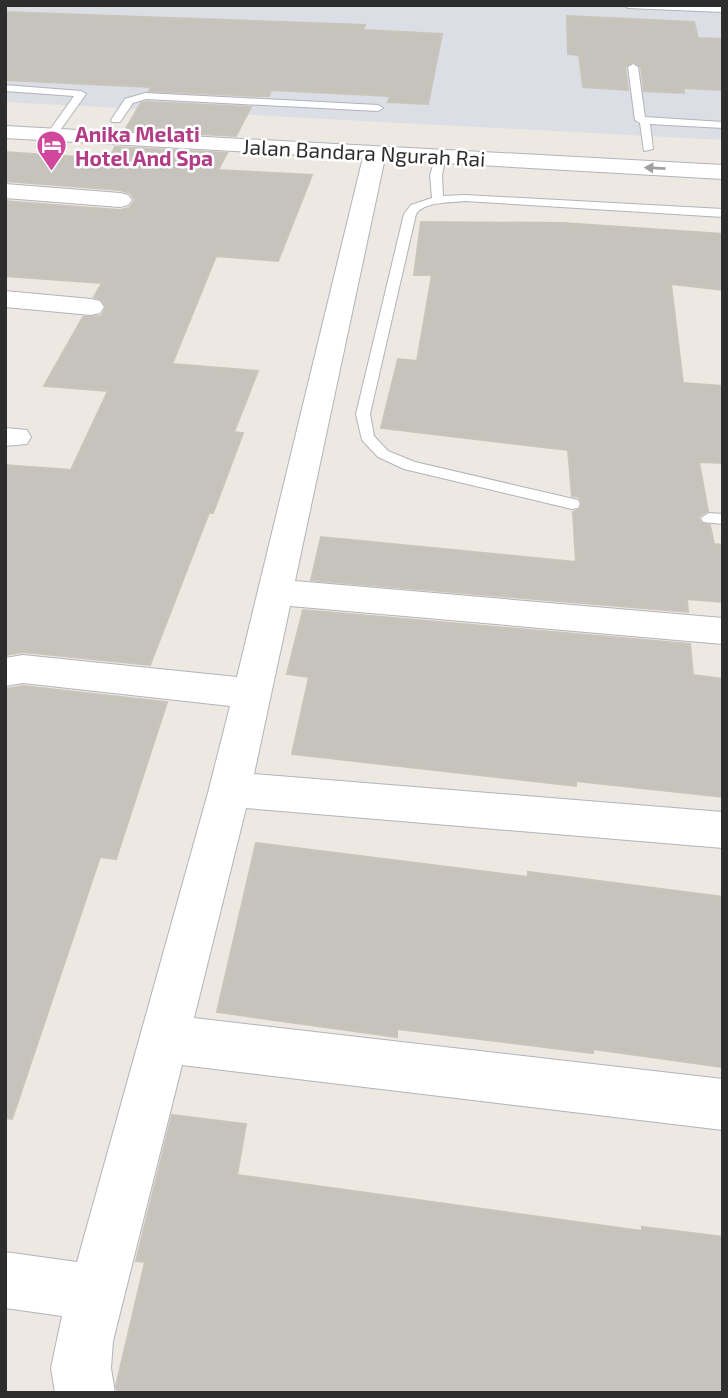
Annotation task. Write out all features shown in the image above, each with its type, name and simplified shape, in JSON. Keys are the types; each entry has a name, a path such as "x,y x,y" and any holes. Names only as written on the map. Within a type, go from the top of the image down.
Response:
{"street":[{"name":"Jalan Bandara Ngurah Rai","path":"5,114 58,126 375,153 723,172"},
{"name":"Jalan Bandara Ngurah Rai","path":"5,132 116,120 723,153"},
{"path":"85,1393 81,1368 84,1341 230,789 375,153"},
{"path":"5,191 120,200"},
{"path":"5,299 91,307"},
{"path":"277,592 723,631"},
{"path":"5,672 23,669 251,693"},
{"path":"230,789 723,830"},
{"path":"164,1039 723,1105"},
{"path":"5,1280 96,1293"}],"lane":[{"path":"628,5 723,9"},
{"path":"634,66 638,118 645,121 723,125"},
{"path":"5,88 81,94 58,126"},
{"path":"116,120 129,102 145,96 378,108"},
{"path":"645,121 648,149"},
{"path":"438,200 436,175 441,156"},
{"path":"572,504 410,466 383,454 368,437 363,414 410,214 415,207 438,200 465,198 723,213"}],"shaded area":[{"path":"5,5 723,5 723,140 5,102"}],"building":[{"path":"5,12 365,25 363,30 442,34 428,104 388,102 390,96 271,90 269,96 149,91 151,87 5,80"},
{"path":"567,16 694,22 698,38 723,39 723,90 683,88 684,93 644,91 641,67 634,62 625,67 628,90 583,87 579,55 568,54"},
{"path":"141,103 251,107 236,136 125,130"},
{"path":"115,147 227,153 218,170 312,175 278,261 216,256 172,364 258,371 234,432 243,433 150,665 23,652 5,655 5,465 71,470 108,391 44,386 83,317 101,316 106,308 102,300 94,297 102,283 5,276 5,201 120,210 129,208 135,200 130,193 120,190 5,181 5,152 109,159"},
{"path":"421,222 563,223 723,234 723,290 671,284 683,383 723,386 723,463 699,462 708,511 698,517 701,523 710,525 714,544 723,545 723,602 687,599 688,612 311,580 321,537 576,562 573,512 580,509 582,503 579,497 572,496 568,450 381,428 398,359 417,361 432,275 414,275"},
{"path":"303,610 690,644 693,675 723,679 723,797 576,781 576,786 292,754 309,677 287,674"},
{"path":"23,686 167,702 116,859 100,857 12,1119 5,1118 5,689"},
{"path":"256,843 528,877 528,872 723,897 723,1067 593,1049 593,1053 397,1029 397,1037 217,1012"},
{"path":"172,1115 246,1124 237,1175 642,1231 642,1227 723,1237 723,1393 118,1393 116,1386 145,1262 136,1261"}],"place":[{"name":"Anika Melati Hotel And Spa","path":"52,172"}]}
